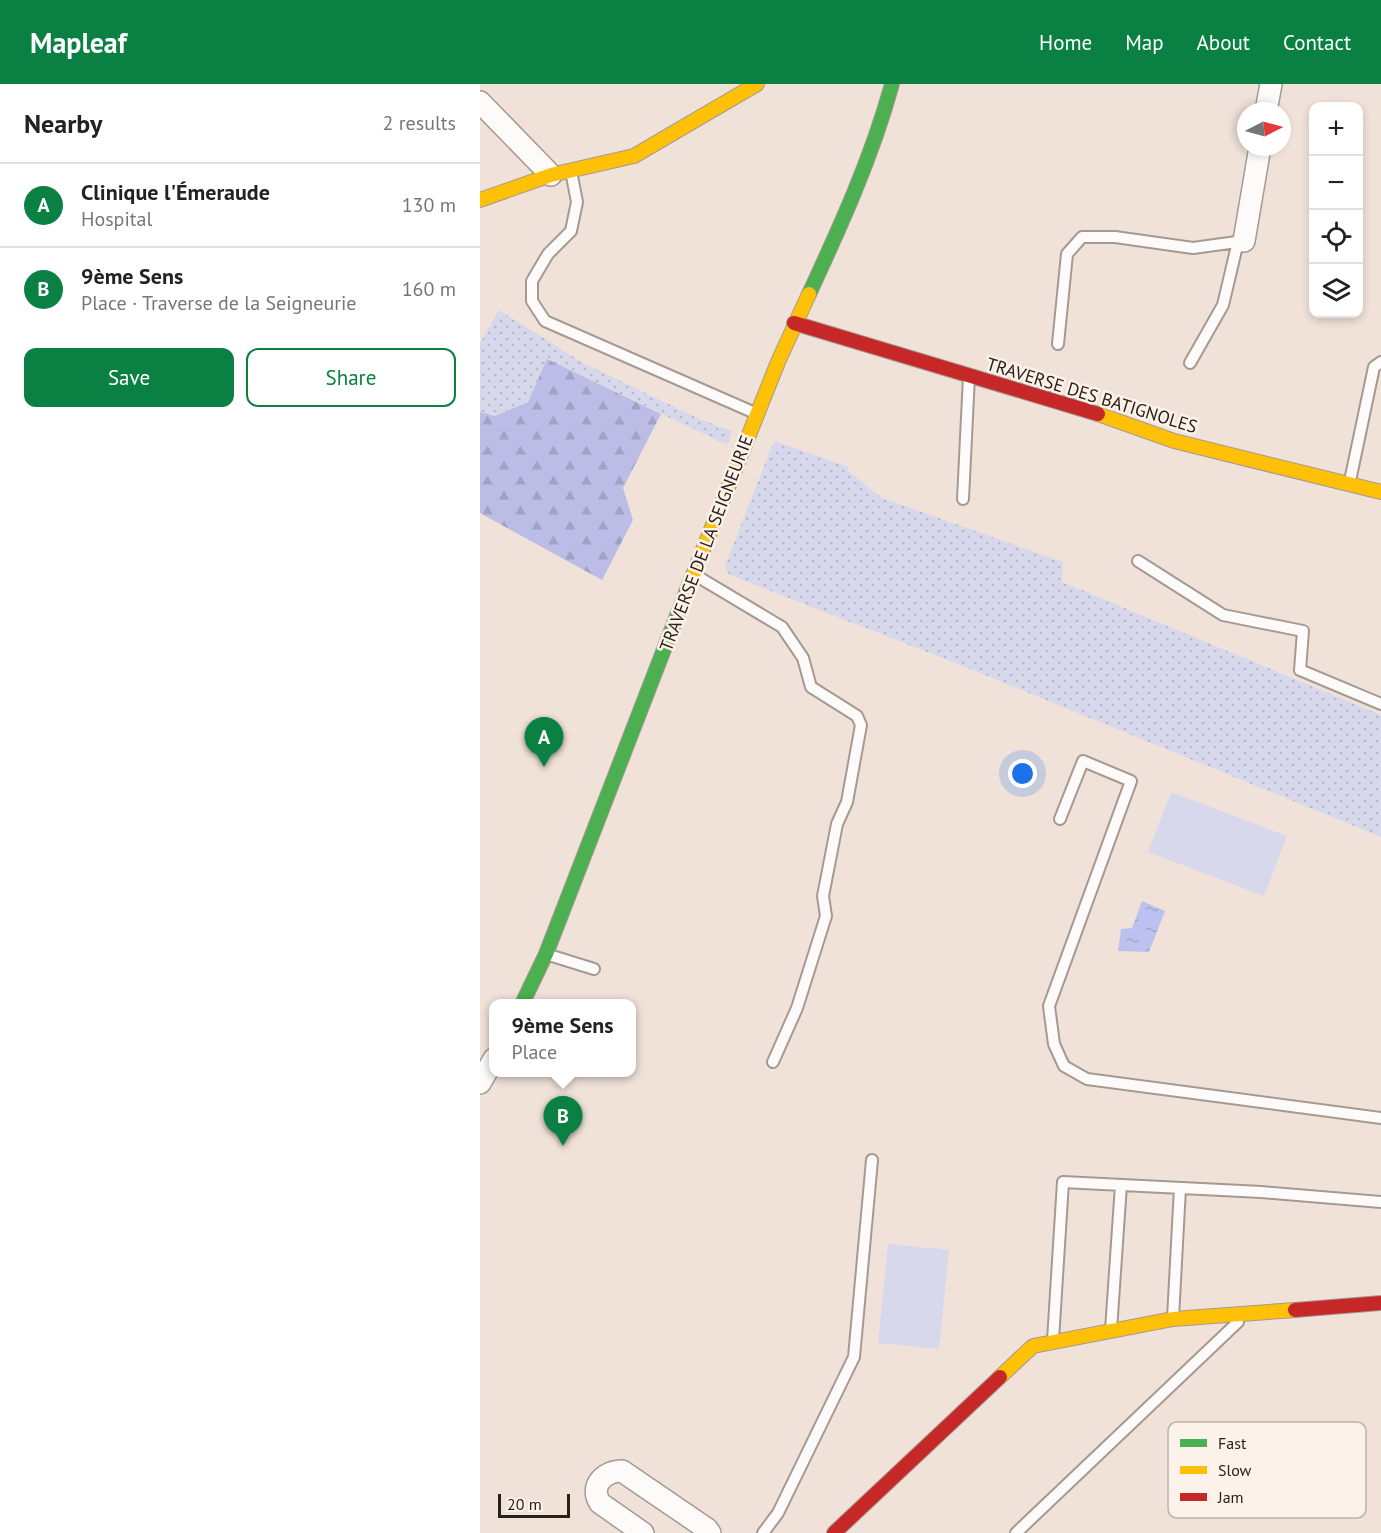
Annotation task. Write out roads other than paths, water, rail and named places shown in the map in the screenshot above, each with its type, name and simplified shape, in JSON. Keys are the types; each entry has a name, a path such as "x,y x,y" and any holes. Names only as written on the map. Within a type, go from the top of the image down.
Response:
{"street":[{"path":"480,200 561,173 634,156 757,84"},
{"name":"TRAVERSE DE LA SEIGNEURIE","path":"524,999 546,954 794,323 863,177 887,108 892,84"},
{"path":"1268,102 1271,84"},
{"path":"480,102 561,173"},
{"path":"1244,241 1258,156"},
{"name":"TRAVERSE DES BATIGNOLES","path":"794,323 1093,412 1174,441 1381,492"},
{"path":"480,1083 489,1068"},
{"path":"834,1533 1033,1346 1173,1318 1381,1303"},
{"path":"643,1533 600,1503 596,1496 596,1488 606,1473 622,1471 710,1533"}],"lane":[{"path":"561,173 577,202 571,231 548,254 532,281 532,301 545,321 757,414"},
{"path":"1058,344 1067,254 1082,237 1115,237 1193,248 1244,241"},
{"path":"1190,363 1223,305 1236,250 1244,241"},
{"path":"1349,485 1374,367 1381,363"},
{"path":"963,499 969,375"},
{"path":"1138,561 1223,615 1303,631 1300,670 1381,704"},
{"path":"694,574 782,627 803,658 811,687 857,716 861,725 847,802 837,824 823,896 826,916 797,1008 773,1062"},
{"path":"1060,819 1083,761 1131,781 1049,1006 1054,1044 1064,1066 1087,1079 1381,1118"},
{"path":"546,954 594,969"},
{"path":"763,1533 778,1513 854,1358 872,1160"},
{"path":"1053,1341 1064,1182 1261,1192 1381,1202"},
{"path":"1112,1330 1121,1185"},
{"path":"1173,1318 1180,1188"},
{"path":"1016,1533 1247,1313"}],"water":[{"path":"1142,901 1165,911 1149,952 1118,951 1121,929 1132,928"}],"place":[{"name":"Clinique l'Émeraude","path":"544,767"},
{"name":"9ème Sens","path":"563,1146"}]}
